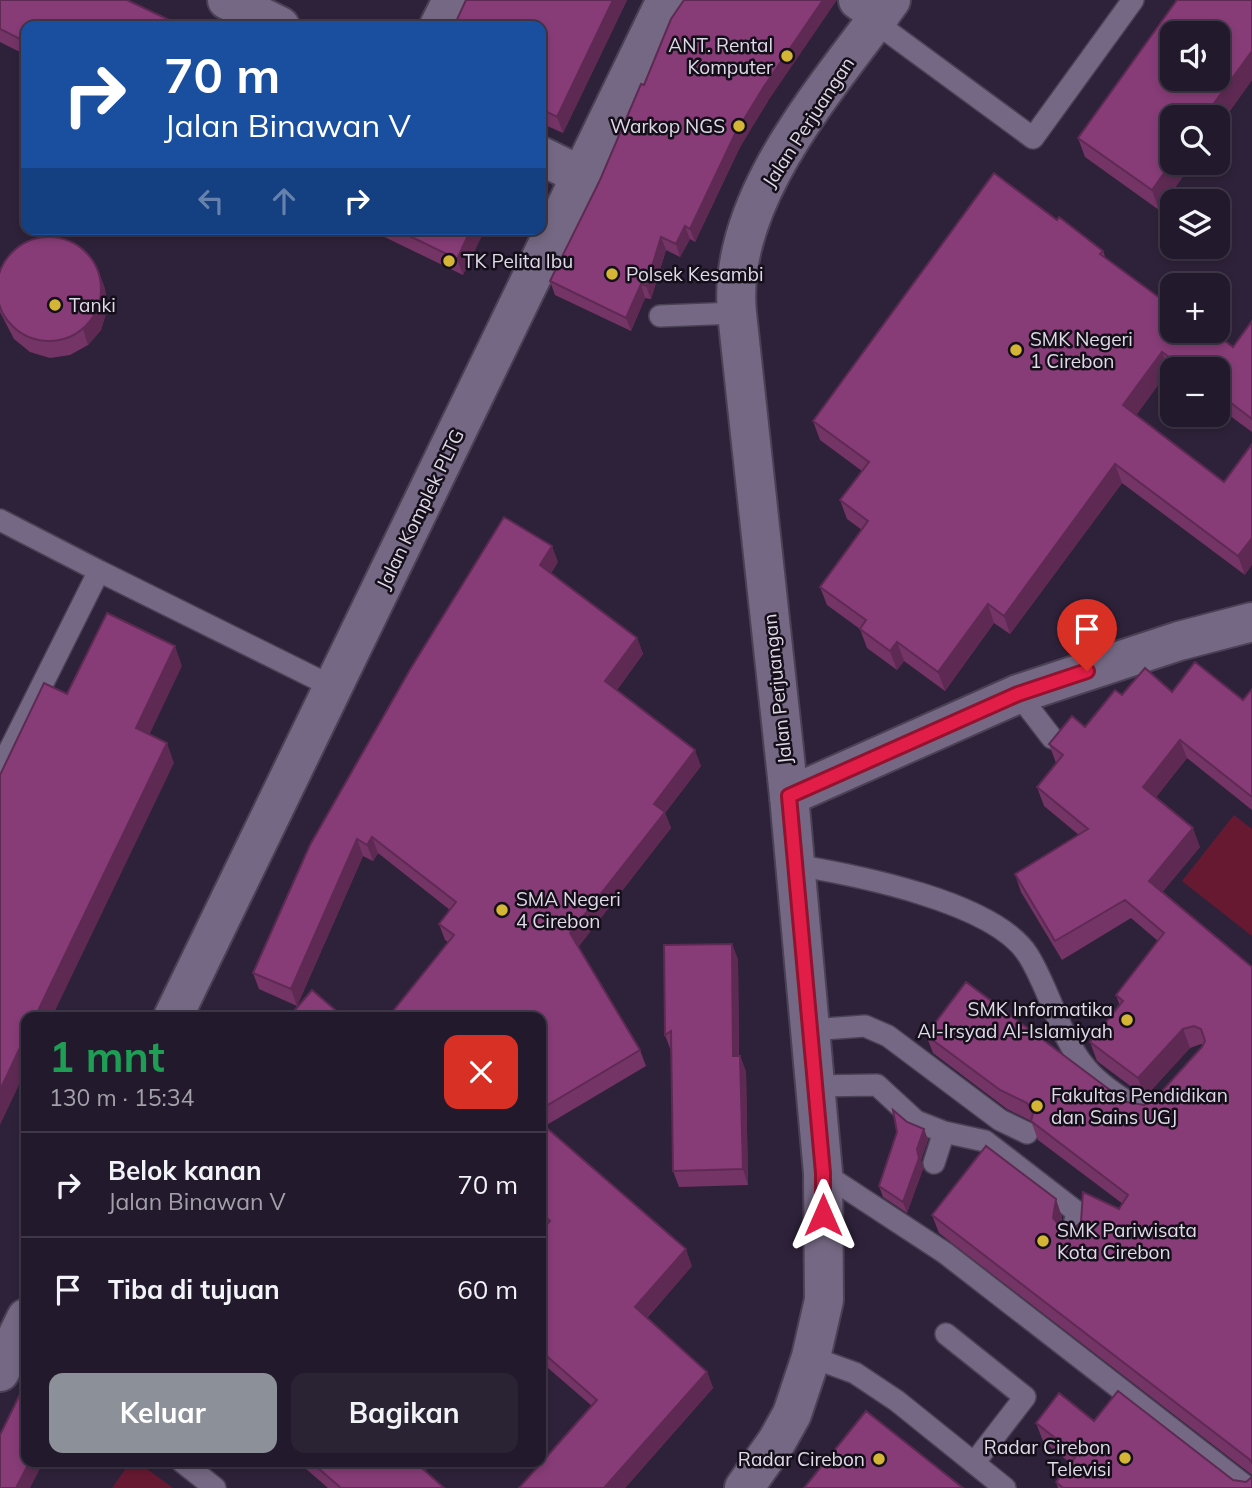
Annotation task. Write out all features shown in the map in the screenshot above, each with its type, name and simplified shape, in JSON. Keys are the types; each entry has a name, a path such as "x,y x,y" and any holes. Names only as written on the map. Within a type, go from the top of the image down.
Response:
{"street":[{"path":"227,0 270,21"},
{"path":"442,21 452,0"},
{"name":"Jalan Komplek PLTG","path":"175,1012 666,0"},
{"name":"Jalan Perjuangan","path":"744,1488 777,1441 792,1414 811,1357 824,1300 823,1173 789,796 735,291 741,243 762,193 790,142 876,9"},
{"path":"546,158 582,176"},
{"path":"789,796 1018,694 1179,641 1252,622"},
{"path":"0,1372 21,1328"}],"lane":[{"path":"876,9 1033,138 1133,0"},
{"path":"660,316 737,313"},
{"path":"0,520 333,687"},
{"path":"0,769 99,570"},
{"path":"1018,694 1052,738"},
{"path":"795,865 864,877 982,917 1002,928 1027,953 1086,1068 1140,1110 1151,1110 1167,1092"},
{"path":"810,1030 865,1026 888,1035 1000,1120 1027,1133"},
{"path":"815,1086 877,1085 916,1121 944,1132 985,1141 1077,1212 1072,1234 1075,1237"},
{"path":"934,1163 944,1132"},
{"path":"823,1173 945,1253 1248,1488"},
{"path":"946,1334 1025,1397 974,1463"},
{"path":"811,1357 856,1373 897,1401 1005,1488"},
{"path":"189,1467 215,1488"}],"shaded area":[{"path":"1234,815 1252,829 1252,936 1182,881"},
{"path":"127,1467 144,1467 173,1488 112,1488"}],"building":[{"path":"0,0 127,0 171,21 21,21 21,40 0,29"},
{"path":"466,0 613,0 557,117 546,112 546,21 456,21"},
{"path":"684,0 823,0 735,134 690,229 685,226 676,244 661,237 646,286 641,284 626,318 550,281 600,180 641,84 644,85 671,19"},
{"path":"1177,0 1252,0 1252,51 1230,81 1230,21 1162,21"},
{"path":"1160,24 1160,91 1223,91 1213,105 1160,105 1160,175 1163,175 1152,190 1078,138"},
{"path":"994,173 1057,220 1059,217 1103,251 1100,254 1160,298 1160,343 1228,343 1233,347 1252,321 1252,419 1230,402 1230,357 1169,357 1162,352 1123,405 1224,482 1252,444 1252,538 1238,556 1115,464 1004,616 988,604 938,672 897,642 890,651 860,629 866,620 820,587 868,521 840,500 869,462 813,421"},
{"path":"407,235 468,235 457,259"},
{"name":"Tanki","path":"39,238 59,238 78,246 92,260 100,279 100,299 92,318 78,332 59,340 39,340 20,332 6,318 -1,302 -1,276 6,260 20,246"},
{"path":"504,517 552,546 540,565 637,638 605,681 695,750 654,804 665,812 570,933 640,1050 546,1106 546,1012 394,1010 454,935 439,924 456,902 372,837 367,845 357,839 291,989 253,973 310,845 411,668"},
{"path":"107,613 175,646 136,728 167,743 37,1012 21,1012 21,1046 0,1090 0,775 44,683 67,694"},
{"path":"1195,662 1243,700 1252,689 1252,797 1180,740 1143,787 1193,828 1149,881 1252,967 1252,1463 932,1215 986,1146 1056,1199 1053,1218 1064,1231 1072,1231 1081,1222 1083,1192 1119,1209 1128,1195 1031,1121 1033,1113 1027,1103 1000,1090 926,1035 966,982 1126,1102 1144,1105 1154,1100 1205,1041 1201,1029 1194,1026 1183,1029 1138,1078 1090,1042 1123,1001 1116,995 1164,933 1125,900 1055,941 1015,874 1088,829 1037,787 1063,755 1049,744 1072,716 1085,727 1115,690 1122,695 1145,668 1172,692"},
{"path":"732,944 733,1056 740,1056 743,1169 673,1171 671,1031 665,1035 664,945"},
{"path":"312,990 338,1012 293,1012"},
{"path":"893,1110 907,1122 924,1129 917,1149 919,1158 903,1202 879,1186 897,1132"},
{"path":"546,1127 686,1249 635,1307 707,1372 604,1488 519,1488 538,1467 546,1467 546,1458 597,1400 546,1355 546,1225 550,1221 546,1217"},
{"name":"Radar Cirebon Televisi","path":"1118,1391 1233,1480 1246,1482 1252,1477 1252,1488 1063,1488 1056,1482 1077,1455 1036,1423 1059,1393 1094,1421"},
{"path":"21,1392 21,1467 27,1467 16,1488 0,1488 0,1435"},
{"path":"866,1411 963,1488 804,1488"},
{"path":"317,1467 421,1467 444,1488 341,1488"}],"place":[{"name":"ANT. Rental Komputer","path":"787,56"},
{"name":"Warkop NGS","path":"739,126"},
{"name":"TK Pelita Ibu","path":"449,261"},
{"name":"Polsek Kesambi","path":"612,274"},
{"name":"Tanki","path":"55,305"},
{"name":"SMK Negeri 1 Cirebon","path":"1016,350"},
{"name":"SMA Negeri 4 Cirebon","path":"502,910"},
{"name":"SMK Informatika Al-Irsyad Al-Islamiyah","path":"1127,1020"},
{"name":"Fakultas Pendidikan dan Sains UGJ","path":"1037,1106"},
{"name":"SMK Pariwisata Kota Cirebon","path":"1043,1241"},
{"name":"Radar Cirebon Televisi","path":"1125,1458"},
{"name":"Radar Cirebon","path":"879,1459"}],"route":[{"path":"823,1215 823,1173 789,796 1018,694 1087,671"}]}
